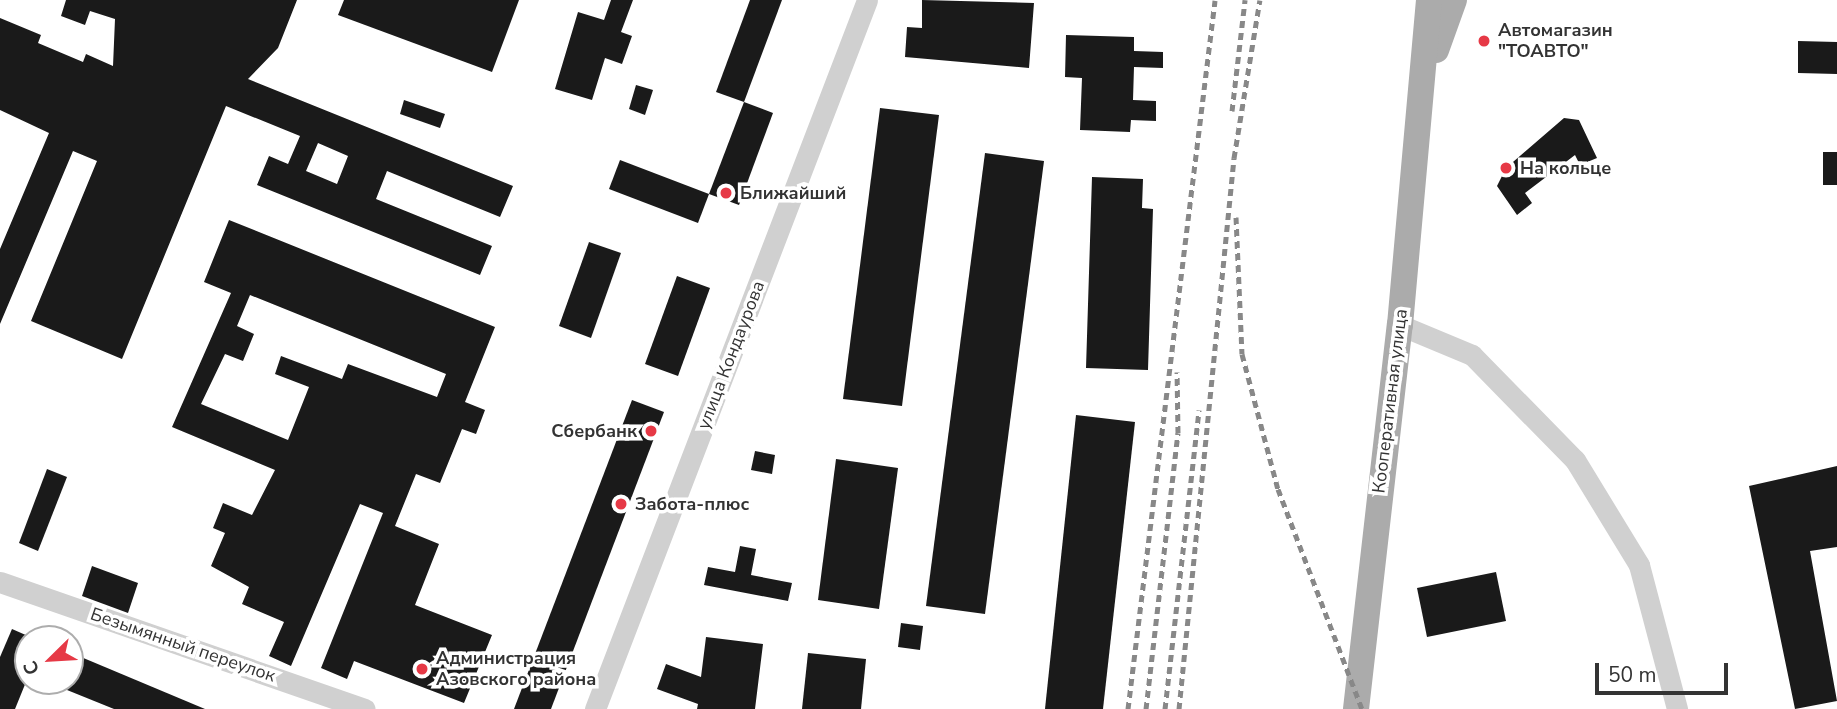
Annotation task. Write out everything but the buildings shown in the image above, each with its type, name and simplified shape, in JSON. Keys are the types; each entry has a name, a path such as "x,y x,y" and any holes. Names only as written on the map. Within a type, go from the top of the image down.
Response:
{"main road":[{"name":"Кооперативная улица","path":"1356,709 1400,325 1429,0"},
{"name":"Кооперативная улица","path":"1422,92 1454,0"}],"street":[{"name":"улица Кондаурова","path":"595,709 867,0"},
{"path":"1400,325 1472,355 1575,460 1639,565 1677,709"},
{"name":"Безымянный переулок","path":"0,582 365,709"}],"railway":[{"path":"1128,709 1215,0"},
{"path":"1232,111 1245,0"},
{"path":"1179,709 1234,158 1260,0"},
{"path":"1236,217 1242,354 1278,489 1362,709"},
{"path":"1146,709 1178,433 1177,372"},
{"path":"1165,709 1199,410"}],"place":[{"name":"Автомагазин \"ТОАВТО\"","path":"1484,41"},
{"name":"На кольце","path":"1506,168"},
{"name":"Ближайший","path":"726,193"},
{"name":"Сбербанк","path":"651,431"},
{"name":"Забота-плюс","path":"621,504"},
{"name":"Администрация Азовского района","path":"422,669"}]}
